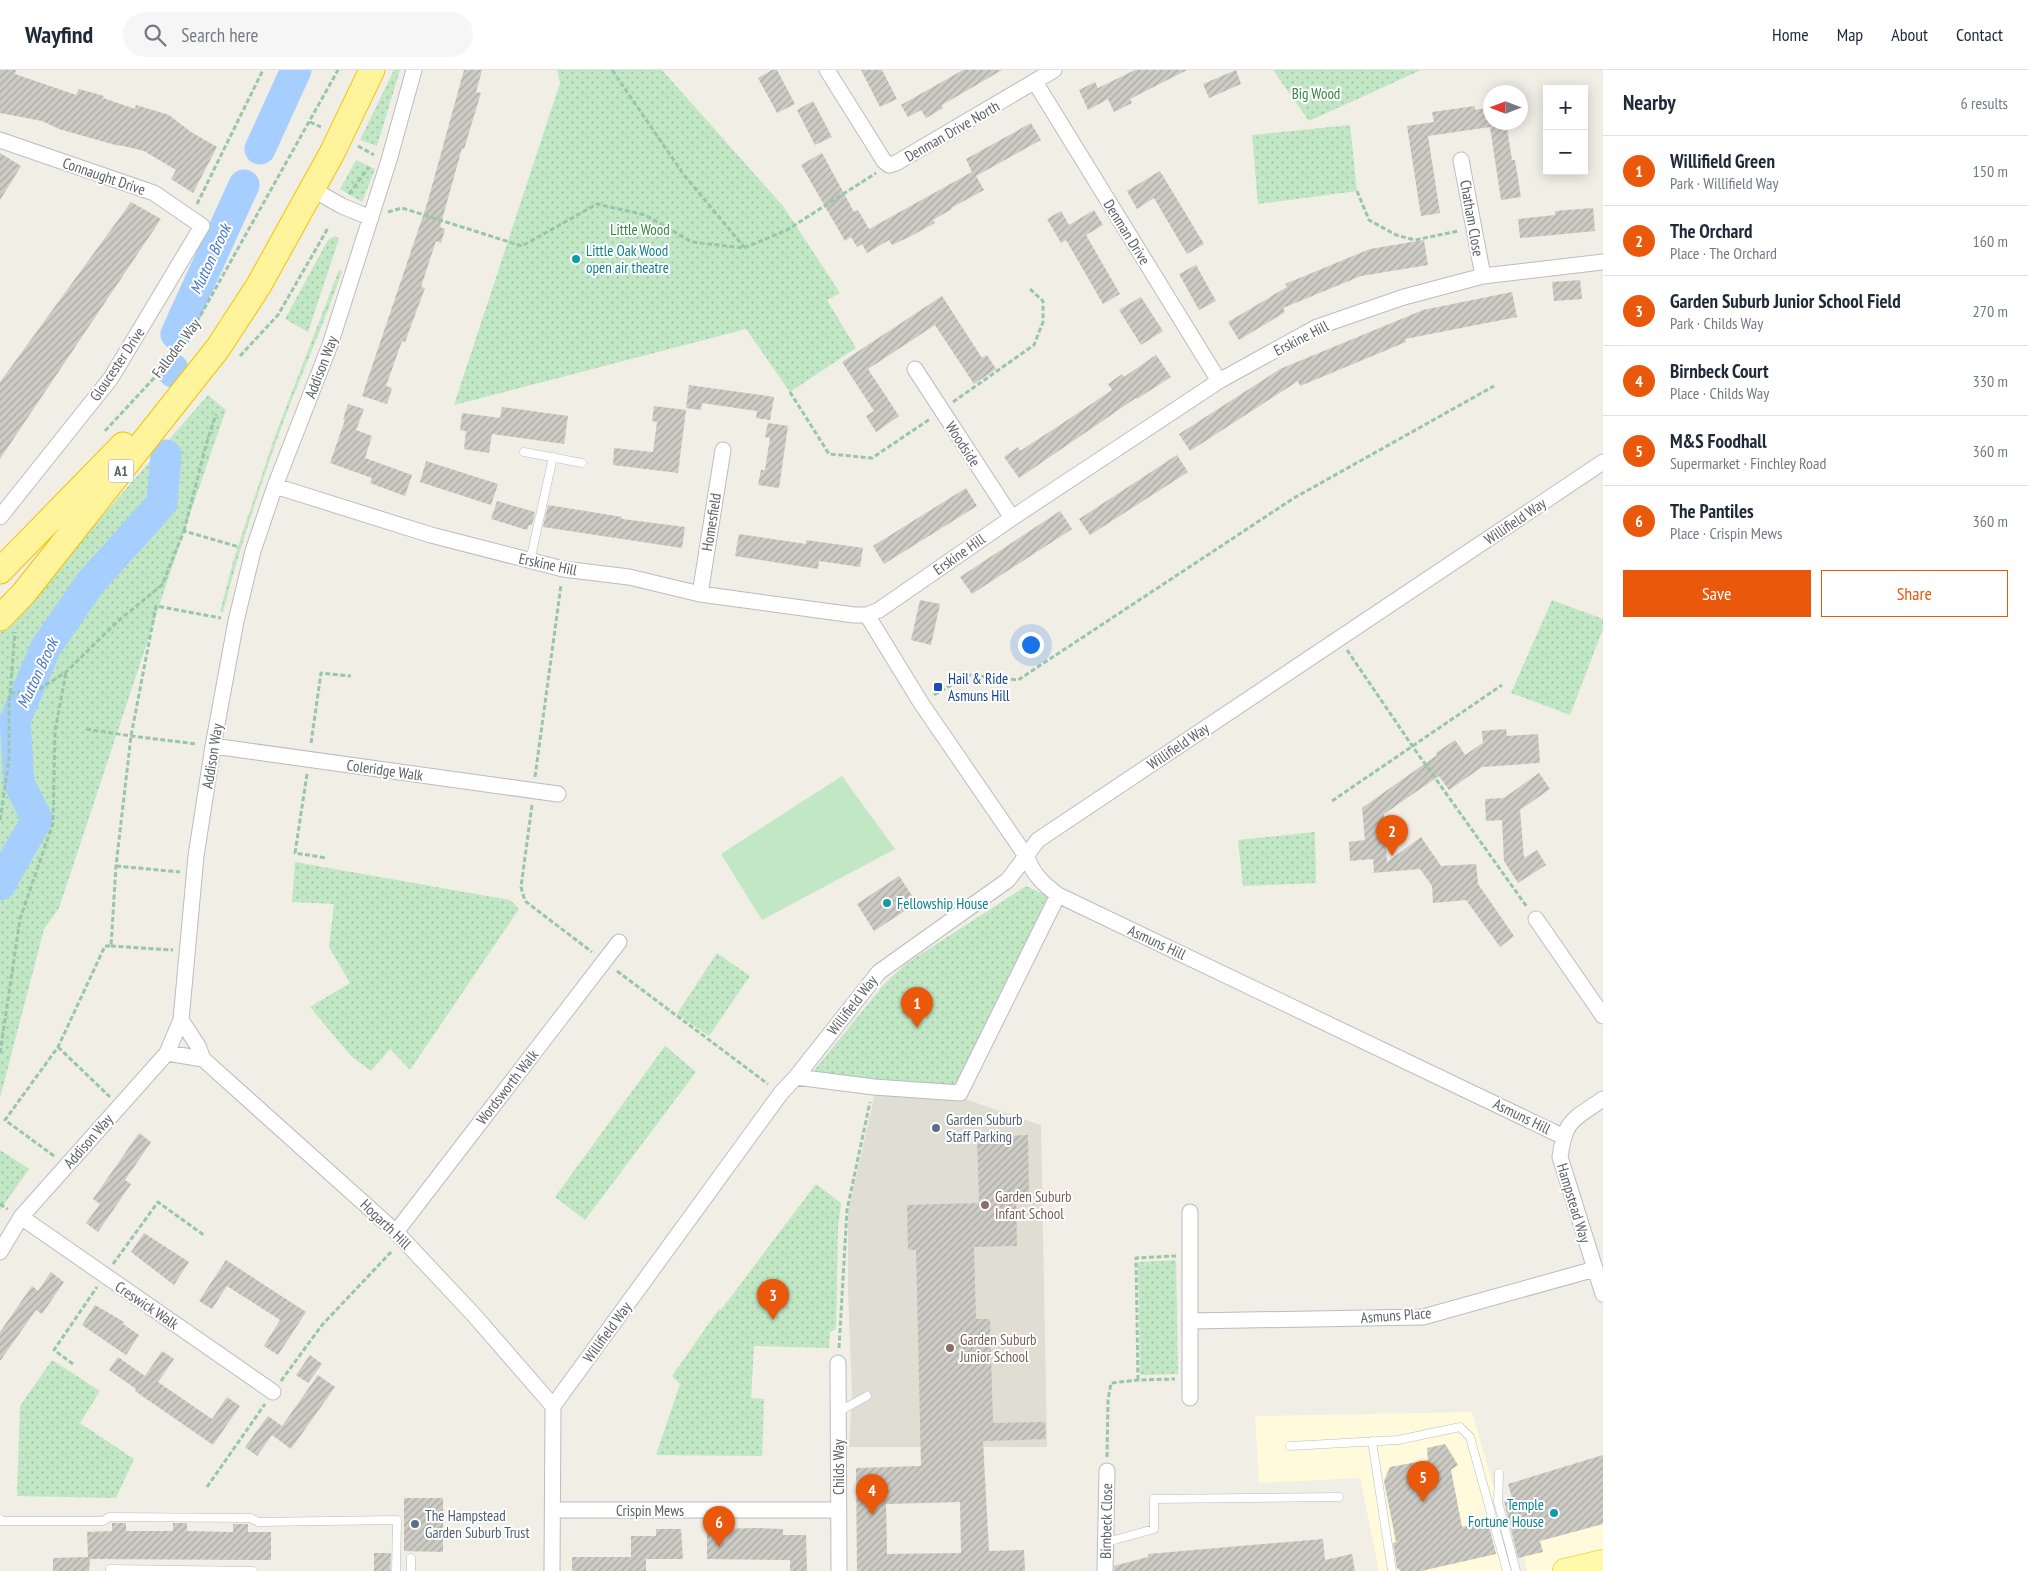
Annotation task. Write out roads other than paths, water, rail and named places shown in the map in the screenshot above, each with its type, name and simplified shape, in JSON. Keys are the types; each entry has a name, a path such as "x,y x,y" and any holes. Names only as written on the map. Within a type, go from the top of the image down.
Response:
{"highway":[{"name":"Falloden Way","path":"5,619 218,348 259,285 332,152 372,70"},
{"name":"Falloden Way","path":"0,571 218,348"}],"main road":[{"path":"1566,1571 1603,1562"}],"street":[{"name":"Addison Way","path":"0,1252 21,1217 168,1052 181,1020 195,874 213,746 236,620 253,551 275,486 330,345 371,218 414,70"},
{"name":"Denman Drive North","path":"827,70 884,161 889,165 896,163 1054,70"},
{"name":"Denman Drive","path":"1035,82 1219,381"},
{"name":"Connaught Drive","path":"0,140 154,194 196,222"},
{"name":"Chatham Close","path":"1461,160 1482,276"},
{"path":"312,189 342,206 371,218"},
{"name":"Gloucester Drive","path":"0,517 111,378 196,222"},
{"name":"Erskine Hill","path":"275,486 431,535 563,569 629,577 700,594 854,615 867,615 879,610 1012,518 1219,381 1317,327 1404,297 1482,276 1603,262"},
{"name":"Woodside","path":"915,369 1012,518"},
{"name":"Homesfield","path":"700,594 723,450"},
{"name":"Willifield Way","path":"553,1406 781,1093 796,1077 879,972 1008,880 1038,840 1603,462"},
{"name":"Asmuns Hill","path":"867,615 921,703 1026,856 1033,872 1058,895 1562,1136"},
{"name":"Coleridge Walk","path":"213,746 558,794"},
{"path":"796,1077 874,1087 960,1093 1058,895"},
{"path":"1536,919 1603,1016"},
{"name":"Wordsworth Walk","path":"399,1236 619,942"},
{"name":"Hogarth Hill","path":"181,1020 198,1046 203,1059 399,1236 473,1314 553,1406"},
{"path":"168,1052 203,1059"},
{"path":"1562,1136 1570,1122 1603,1099"},
{"name":"Hampstead Way","path":"1562,1136 1560,1157 1603,1294"},
{"path":"1190,1212 1190,1398"},
{"name":"Creswick Walk","path":"21,1217 273,1392"},
{"name":"Asmuns Place","path":"1191,1321 1423,1316 1596,1270"},
{"name":"Childs Way","path":"838,1363 837,1510 839,1571"},
{"path":"552,1571 553,1406"},
{"name":"Birnbeck Close","path":"1105,1571 1107,1471"},
{"name":"Crispin Mews","path":"553,1510 837,1510"}],"lane":[{"path":"524,452 582,463"},
{"path":"530,561 553,457"},
{"path":"838,1412 867,1396"},
{"path":"1290,1446 1398,1440 1460,1427 1470,1437 1507,1571"},
{"path":"1372,1441 1392,1571"},
{"path":"1499,1473 1498,1502 1516,1571"},
{"path":"1107,1542 1154,1529 1154,1499 1339,1497"},
{"path":"0,1519 1,1521 103,1521 109,1517 166,1517 251,1518 258,1522 397,1520 396,1571"},
{"path":"411,1558 411,1571"},
{"path":"110,1571 110,1569 253,1571"}],"waterway":[{"name":"Mutton Brook","path":"260,149 296,70"},
{"name":"Mutton Brook","path":"176,334 244,185"},
{"name":"Mutton Brook","path":"0,885 37,819 19,783 15,720 46,647 91,582 162,503 166,455"}],"place":[{"name":"Little Oak Wood open air theatre","path":"576,259"},
{"name":"Hail & Ride Asmuns Hill","path":"938,687"},
{"name":"The Orchard","path":"1392,856"},
{"name":"Fellowship House","path":"887,903"},
{"name":"Willifield Green","path":"917,1028"},
{"name":"Garden Suburb Staff Parking","path":"936,1128"},
{"name":"Garden Suburb Infant School","path":"985,1205"},
{"name":"Garden Suburb Junior School Field","path":"773,1320"},
{"name":"Garden Suburb Junior School","path":"950,1348"},
{"name":"M&S Foodhall","path":"1423,1502"},
{"name":"Temple Fortune House","path":"1554,1513"},
{"name":"Birnbeck Court","path":"872,1515"},
{"name":"The Hampstead Garden Suburb Trust","path":"415,1524"},
{"name":"The Pantiles","path":"719,1547"}],"park label":[{"name":"Big Wood","path":"1316,93"},
{"name":"Little Wood","path":"640,229"}]}
